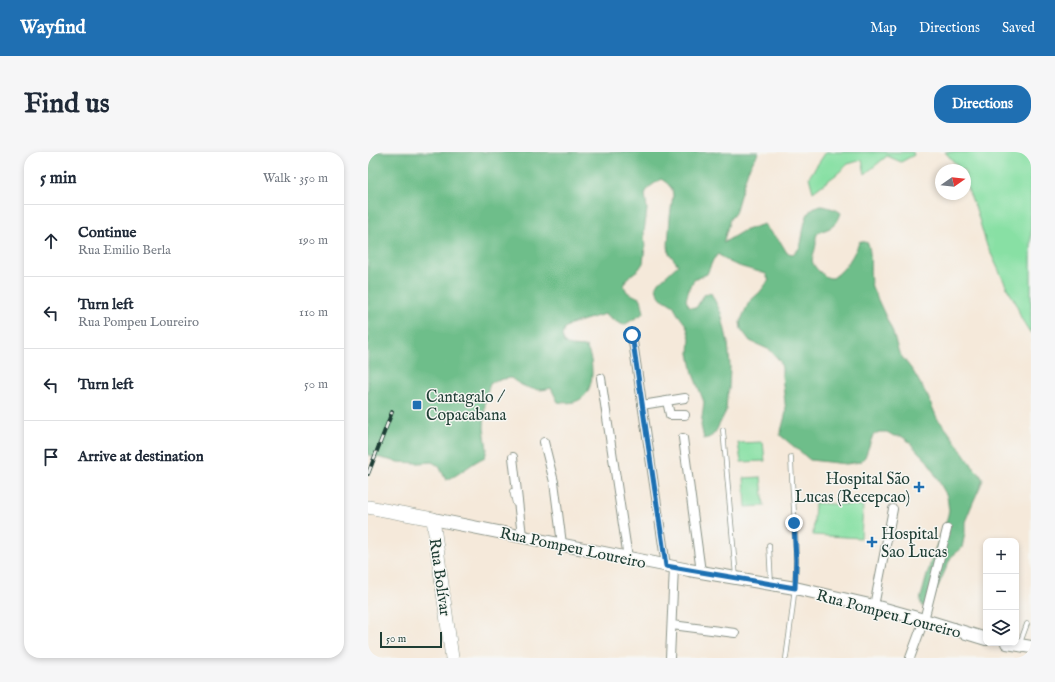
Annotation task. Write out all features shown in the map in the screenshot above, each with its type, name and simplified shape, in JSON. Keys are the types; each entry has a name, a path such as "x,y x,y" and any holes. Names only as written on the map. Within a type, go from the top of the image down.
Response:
{"main road":[{"name":"Rua Pompeu Loureiro","path":"368,507 433,519"},
{"name":"Rua Bolívar","path":"433,519 452,658"}],"street":[{"path":"632,335 642,405 670,566 672,625 670,658"},
{"path":"601,378 628,558"},
{"path":"642,405 685,398"},
{"path":"667,401 670,415 685,415"},
{"path":"684,438 701,572"},
{"path":"544,442 554,482 562,544"},
{"path":"513,457 521,536"},
{"path":"874,606 893,509"},
{"name":"Rua Pompeu Loureiro","path":"433,519 701,572 795,588 874,606 983,638"},
{"path":"910,658 924,620 947,529"},
{"path":"672,625 735,633"}],"lane":[{"path":"723,430 736,578"},
{"path":"786,658 795,588 796,560 792,457"},
{"path":"512,491 521,536"},
{"path":"770,546 771,584"},
{"path":"1025,646 1027,624"}],"green space":[{"path":"368,152 759,152 748,170 735,213 730,219 723,243 743,231 764,224 780,241 787,253 793,254 800,247 808,213 813,208 819,206 827,207 841,213 837,222 833,226 819,232 817,235 812,262 824,276 833,278 849,261 860,241 868,243 872,287 892,330 899,353 913,371 928,397 937,418 983,480 965,522 965,533 962,548 951,557 933,598 922,607 920,600 933,554 945,526 949,511 947,496 928,462 907,440 901,436 894,436 887,432 879,432 873,435 865,457 860,462 846,464 810,460 780,435 786,412 780,361 770,350 750,341 741,329 740,322 749,302 760,292 769,280 766,274 729,262 718,254 713,260 707,274 694,280 690,286 686,300 689,307 696,308 704,295 711,293 721,313 728,343 730,366 726,411 716,431 711,437 704,439 701,425 704,402 693,374 689,353 690,338 686,325 677,313 674,306 661,298 657,292 656,285 678,265 669,253 668,246 673,195 672,189 661,179 648,188 645,194 647,209 644,232 645,247 643,263 639,269 627,278 624,286 627,292 641,299 644,313 624,325 616,322 605,314 571,324 564,329 562,336 564,343 571,346 586,347 590,356 592,370 591,381 587,393 583,397 572,402 558,402 551,388 540,390 530,388 511,378 496,380 490,384 485,398 484,428 487,449 485,457 446,480 439,466 432,462 398,462 368,455"},
{"path":"826,152 913,152 914,155 901,162 887,156 865,174 862,160 848,164 813,192 809,177"},
{"path":"945,152 1031,152 1031,334 1021,318 1016,303 1008,290 986,243 971,197 971,164 956,164"},
{"path":"763,442 765,461 741,462 738,443"},
{"path":"761,477 764,506 746,507 744,478"},
{"path":"815,503 863,506 861,538 813,535"}],"railway":[{"path":"368,474 392,412"}],"place":[{"name":"Cantagalo / Copacabana","path":"417,405"},
{"name":"Hospital São Lucas (Recepcao)","path":"919,487"},
{"name":"Hospital Sao Lucas","path":"872,542"}],"route":[{"path":"632,335 666,566 795,588 796,560 794,523"}]}
